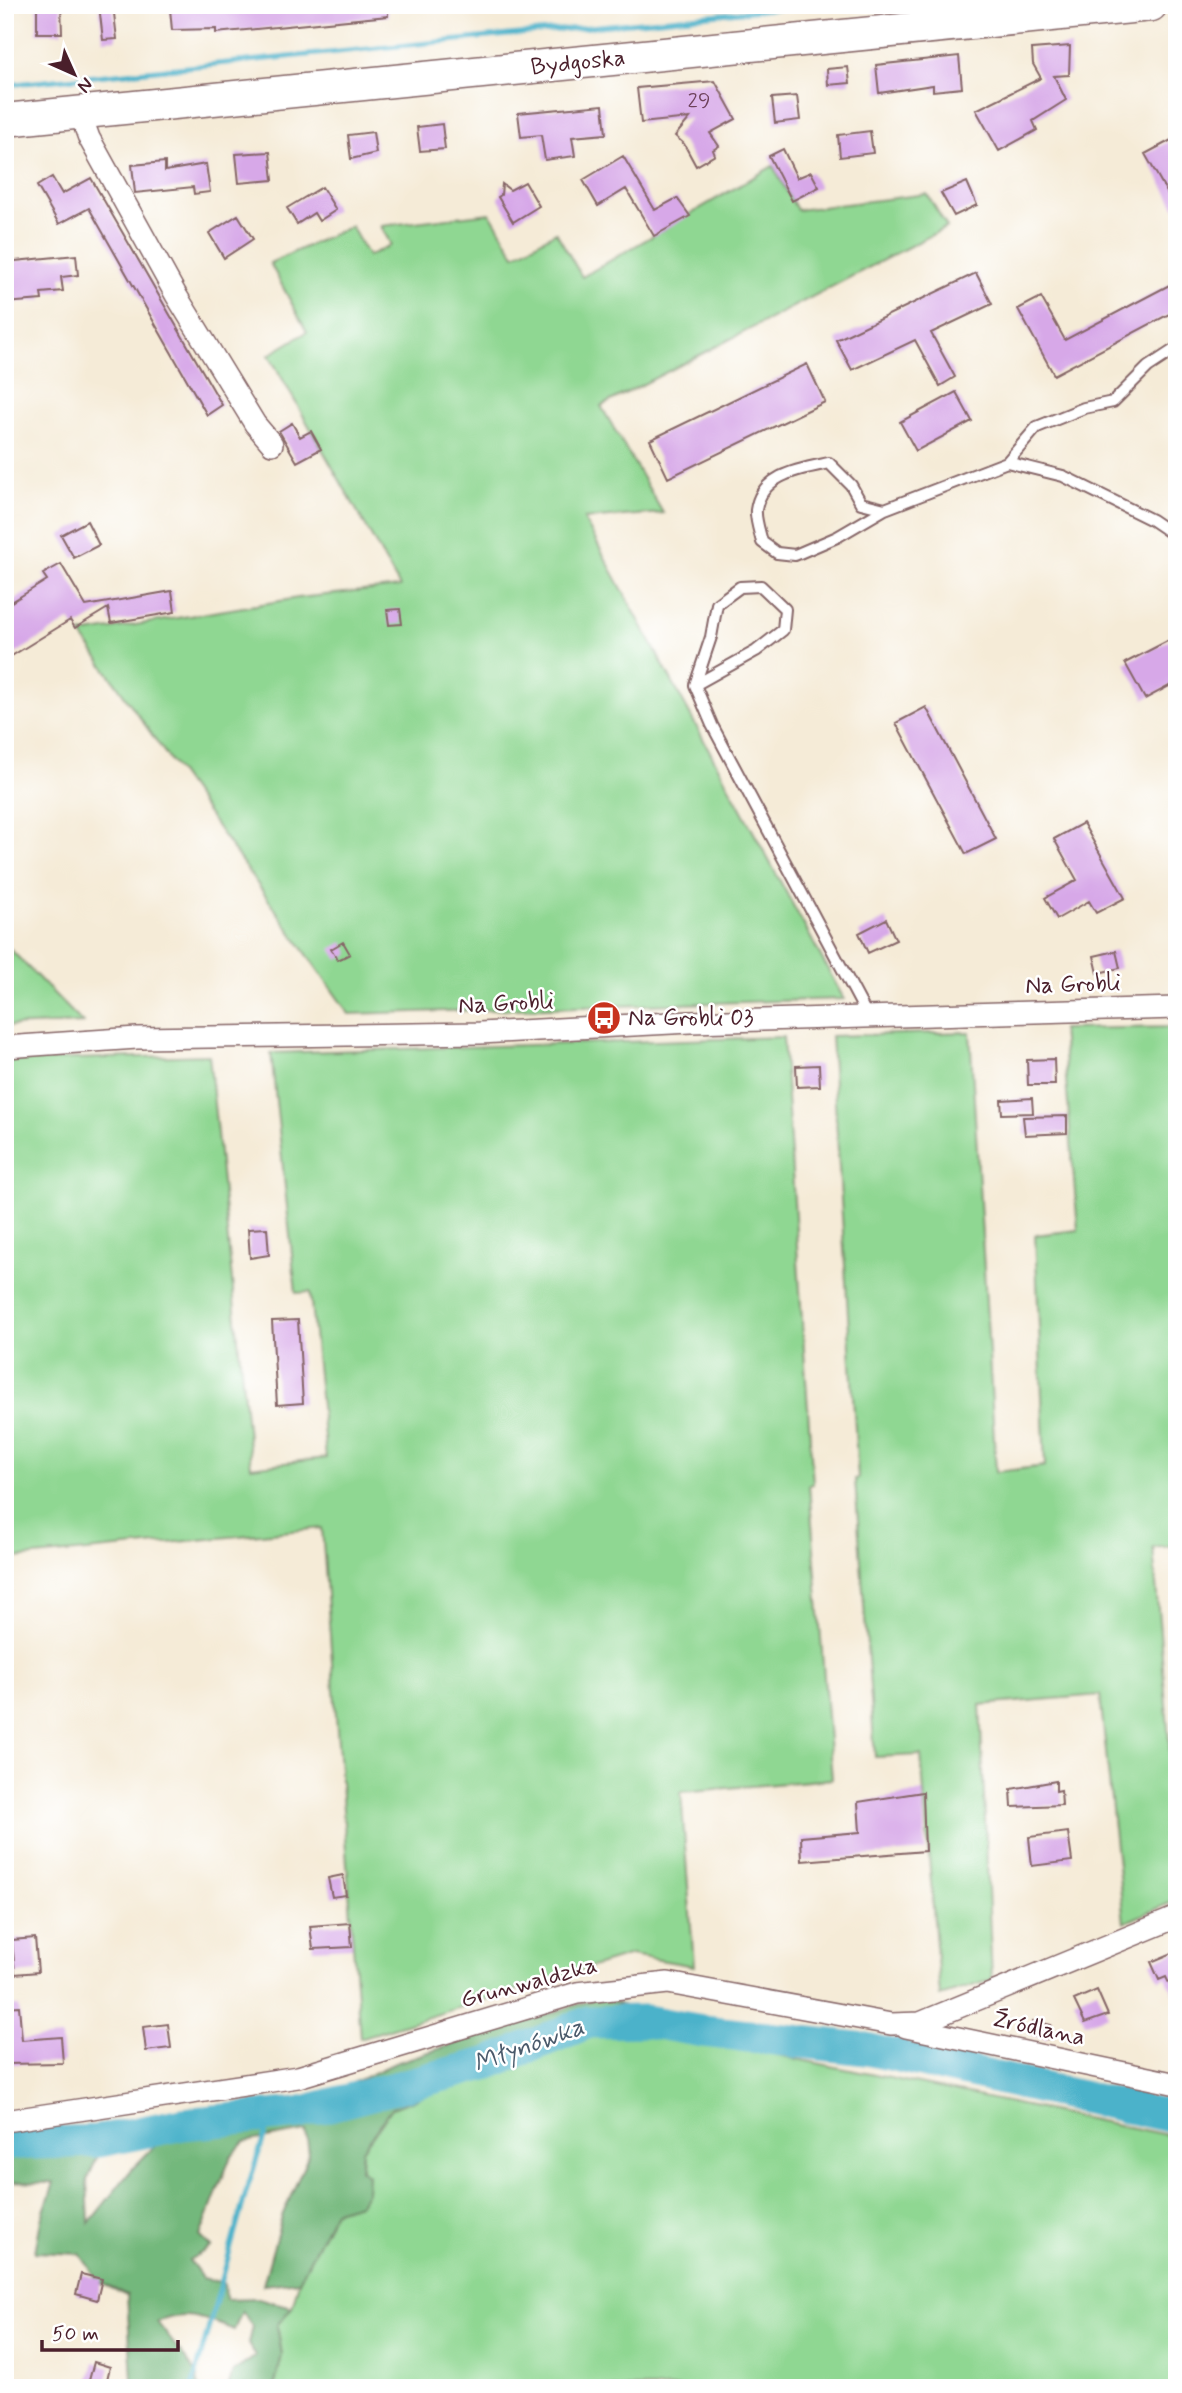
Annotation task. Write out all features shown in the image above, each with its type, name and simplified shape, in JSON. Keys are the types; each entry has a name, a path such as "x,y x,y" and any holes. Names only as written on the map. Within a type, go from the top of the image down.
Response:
{"main road":[{"name":"Bydgoska","path":"5,120 1152,5"}],"street":[{"path":"80,113 89,138 176,295 255,424 272,444"},
{"name":"Na Grobli","path":"5,1047 137,1038 480,1033 691,1021 1177,1008"},
{"name":"Grunwaldzka","path":"5,2121 298,2077 577,1993 641,1984 668,1983 891,2024 920,2023 1177,1917"},
{"name":"Źródlana","path":"891,2024 1177,2084"}],"lane":[{"path":"886,509 861,503 851,485 828,463 791,470 769,483 756,510 762,542 777,553 795,555 837,537 886,509 1007,462 1037,427 1084,408 1113,402 1148,367 1177,348"},
{"path":"1007,462 1063,476 1152,520 1177,537"},
{"path":"695,685 755,651 783,631 785,610 761,586 740,587 717,604 711,638 695,685 712,725 868,1017"}],"green space":[{"path":"773,166 797,210 927,194 947,227 601,406 663,513 584,519 844,999 349,1014 81,634 298,598 400,587 269,355 307,332 270,263 351,226 368,256 391,245 381,226 490,213 515,255 556,232 582,277"},
{"path":"5,944 83,1023 5,1026"},
{"path":"1177,1027 1177,1545 1153,1548 1177,1837 1177,1900 1124,1923 1100,1695 980,1705 992,1980 940,1996 921,1755 875,1757 855,1479 858,1478 831,1036 970,1032 996,1472 1045,1466 1035,1235 1078,1230 1062,1029"},
{"path":"783,1037 813,1484 809,1485 832,1779 681,1792 694,1966 631,1955 360,2038 322,1528 5,1559 5,1061 209,1055 251,1467 326,1458 310,1292 296,1293 271,1053"},
{"path":"597,1998 617,2003 608,2026 392,2108 362,2150 360,2170 368,2175 367,2192 360,2204 335,2211 299,2281 263,2285 282,2216 309,2154 306,2131 244,2142 231,2156 200,2236 211,2247 189,2260 202,2278 224,2283 225,2299 258,2298 292,2307 277,2325 282,2355 274,2388 228,2388 233,2372 256,2356 249,2344 253,2326 242,2312 234,2330 205,2319 187,2316 157,2322 196,2373 199,2388 128,2388 132,2379 127,2295 100,2283 80,2254 35,2252 41,2220 54,2183 5,2182 5,2147 58,2140 112,2125 87,2180 89,2223 132,2169 188,2112 315,2101 395,2063"},
{"path":"617,2003 694,2038 1177,2137 1177,2388 274,2388 282,2355 277,2325 292,2307 299,2281 335,2211 359,2204 362,2150 392,2108 608,2026"}],"building":[{"path":"37,5 61,5 62,33 37,33"},
{"path":"99,5 113,5 117,39 103,40"},
{"path":"202,5 388,5 388,16 216,33 216,29 172,30 170,9"},
{"path":"1070,46 1069,75 1054,76 1066,100 1033,121 1037,130 999,151 976,110 1041,78 1033,64 1032,49"},
{"path":"959,56 962,88 933,91 933,85 879,93 876,65"},
{"path":"848,67 850,83 828,85 827,69"},
{"path":"715,81 736,119 710,133 719,146 713,150 715,155 696,166 684,144 675,136 690,118 641,123 637,88"},
{"path":"797,96 800,120 775,123 772,98"},
{"path":"603,105 606,134 572,137 575,156 545,160 541,135 521,137 518,113"},
{"path":"442,124 445,149 420,151 417,127"},
{"path":"870,131 873,153 840,157 838,135"},
{"path":"373,132 376,153 351,159 348,135"},
{"path":"1177,137 1177,210 1145,154"},
{"path":"783,149 797,178 811,172 819,187 792,201 769,156"},
{"path":"270,152 273,180 239,183 236,154"},
{"path":"623,156 655,210 677,198 690,216 654,236 626,189 598,206 583,180"},
{"path":"165,162 165,171 206,164 210,192 194,194 193,187 135,193 132,165"},
{"path":"52,177 62,194 91,178 222,405 207,415 89,208 59,224 37,186"},
{"path":"525,182 539,206 513,222 498,197 501,195 502,184 510,190"},
{"path":"967,182 977,205 954,216 941,193"},
{"path":"322,187 336,210 319,221 314,213 297,224 287,208"},
{"path":"238,215 253,239 224,258 209,233"},
{"path":"76,255 78,275 61,277 63,291 41,293 42,300 5,303 5,262"},
{"path":"976,273 992,304 931,333 955,377 940,386 915,340 852,370 836,340"},
{"path":"1177,281 1177,310 1054,375 1018,309 1041,297 1065,340"},
{"path":"807,364 825,402 668,478 650,440"},
{"path":"956,392 972,421 916,451 900,422"},
{"path":"292,423 300,437 311,431 321,449 297,462 279,431"},
{"path":"87,521 99,545 74,558 61,535"},
{"path":"61,564 86,606 172,591 175,612 111,623 108,608 75,628 70,620 5,660 5,606 47,580 43,574"},
{"path":"400,609 402,624 389,625 387,610"},
{"path":"1177,636 1177,682 1145,699 1125,663"},
{"path":"926,707 996,839 966,854 896,723"},
{"path":"1083,823 1125,898 1096,913 1089,901 1057,919 1045,898 1077,880 1054,839"},
{"path":"886,919 896,940 868,953 859,933"},
{"path":"343,942 350,954 338,960 331,949"},
{"path":"1116,951 1120,968 1098,973 1094,956"},
{"path":"1054,1059 1055,1085 1028,1085 1027,1060"},
{"path":"819,1065 820,1086 797,1087 796,1066"},
{"path":"1032,1098 1033,1113 1002,1114 1001,1100"},
{"path":"1067,1116 1067,1133 1025,1135 1023,1117"},
{"path":"267,1228 269,1255 250,1258 248,1229"},
{"path":"298,1320 303,1403 277,1405 272,1321"},
{"path":"1056,1781 1056,1791 1061,1790 1062,1805 1012,1807 1011,1789"},
{"path":"923,1792 925,1851 802,1861 801,1837 860,1832 858,1802"},
{"path":"1068,1832 1072,1861 1032,1866 1029,1837"},
{"path":"343,1875 346,1895 332,1897 328,1878"},
{"path":"350,1923 352,1947 313,1949 310,1926"},
{"path":"35,1938 38,1972 15,1974 12,1940"},
{"path":"1177,1951 1177,2000 1166,1977 1159,1980 1151,1962"},
{"path":"1097,1990 1108,2015 1085,2023 1074,2000"},
{"path":"19,2006 22,2040 61,2037 63,2063 5,2064 5,2007"},
{"path":"1033,2021 1051,2025 1048,2039 1031,2035"},
{"path":"168,2024 171,2048 146,2051 143,2027"},
{"path":"81,2274 102,2279 97,2300 76,2294"},
{"path":"94,2362 110,2367 105,2388 87,2388"}],"waterway":[{"path":"5,85 811,5"},
{"name":"Młynówka","path":"5,2144 99,2141 183,2124 299,2113 489,2063 589,2022 645,2021 703,2031 866,2049 1177,2118"},
{"path":"192,2388 247,2189 271,2116"}],"place":[{"name":"Na Grobli 03","path":"604,1018"}]}
